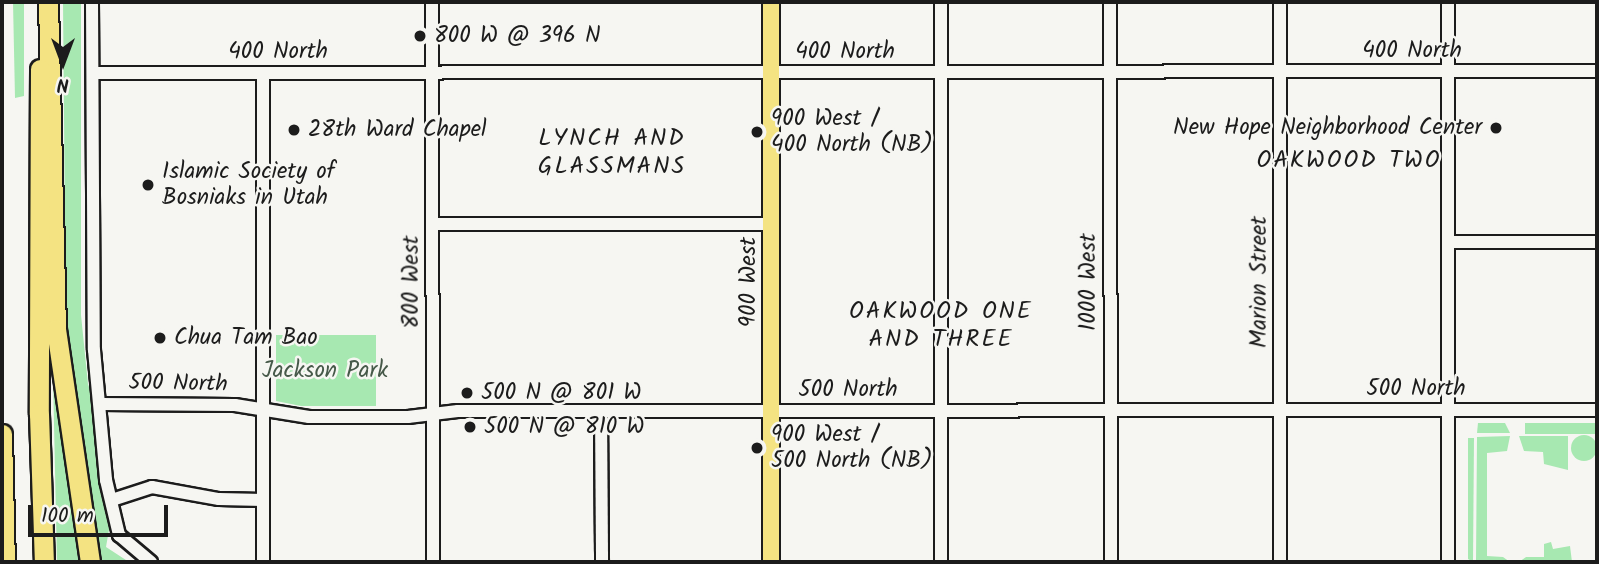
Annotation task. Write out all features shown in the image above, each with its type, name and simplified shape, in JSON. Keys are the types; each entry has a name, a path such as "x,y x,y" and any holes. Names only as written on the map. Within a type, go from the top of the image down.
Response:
{"highway":[{"path":"40,2 39,414 44,562"},
{"path":"48,2 56,329 90,562"},
{"path":"2,434 5,562"}],"main road":[{"name":"900 West","path":"771,2 771,562"}],"street":[{"path":"92,2 94,350 112,500 119,535 150,562"},
{"name":"800 West","path":"432,2 433,562"},
{"path":"941,2 941,562"},
{"name":"1000 West","path":"1110,2 1111,562"},
{"name":"Marion Street","path":"1280,2 1280,562"},
{"path":"1448,2 1448,562"},
{"name":"400 North","path":"93,73 1597,71"},
{"path":"263,74 263,562"},
{"path":"432,224 771,224"},
{"path":"1448,242 1597,242"},
{"name":"500 North","path":"101,404 227,405 309,417 601,411 1597,410"},
{"path":"601,411 602,562"},
{"path":"112,500 152,487 219,499 263,500"}],"green space":[{"path":"13,2 24,2 24,96 15,98"},
{"path":"63,2 81,2 81,315 88,384 99,416 110,524 106,547 129,562 101,562 66,345"},
{"name":"Jackson Park","path":"276,335 376,335 376,406 301,406 276,401"},
{"path":"53,378 58,378 82,562 57,562"},
{"path":"1478,423 1505,423 1510,433 1477,433"},
{"path":"1525,423 1597,423 1597,434 1525,434"},
{"path":"1584,435 1593,439 1597,448 1593,457 1584,461 1575,457 1571,448 1575,439"},
{"path":"1510,436 1507,451 1487,453 1487,556 1503,557 1510,562 1476,562 1477,437"},
{"path":"1519,436 1568,436 1568,470 1544,464 1543,452 1524,451"},
{"path":"1468,438 1474,438 1473,562 1468,559"},
{"path":"1551,542 1553,549 1570,546 1572,562 1519,562 1526,557 1544,557 1544,544"}],"place":[{"name":"800 W @ 396 N","path":"420,36"},
{"name":"New Hope Neighborhood Center","path":"1496,128"},
{"name":"28th Ward Chapel","path":"294,130"},
{"name":"900 West / 400 North (NB)","path":"757,132"},
{"name":"Islamic Society of Bosniaks in Utah","path":"148,185"},
{"name":"Chua Tam Bao","path":"160,338"},
{"name":"500 N @ 801 W","path":"467,393"},
{"name":"500 N @ 810 W","path":"470,427"},
{"name":"900 West / 500 North (NB)","path":"757,448"}],"district":[{"name":"LYNCH AND GLASSMANS","path":"612,153"},
{"name":"OAKWOOD TWO","path":"1349,161"},
{"name":"OAKWOOD ONE AND THREE","path":"941,326"}]}
